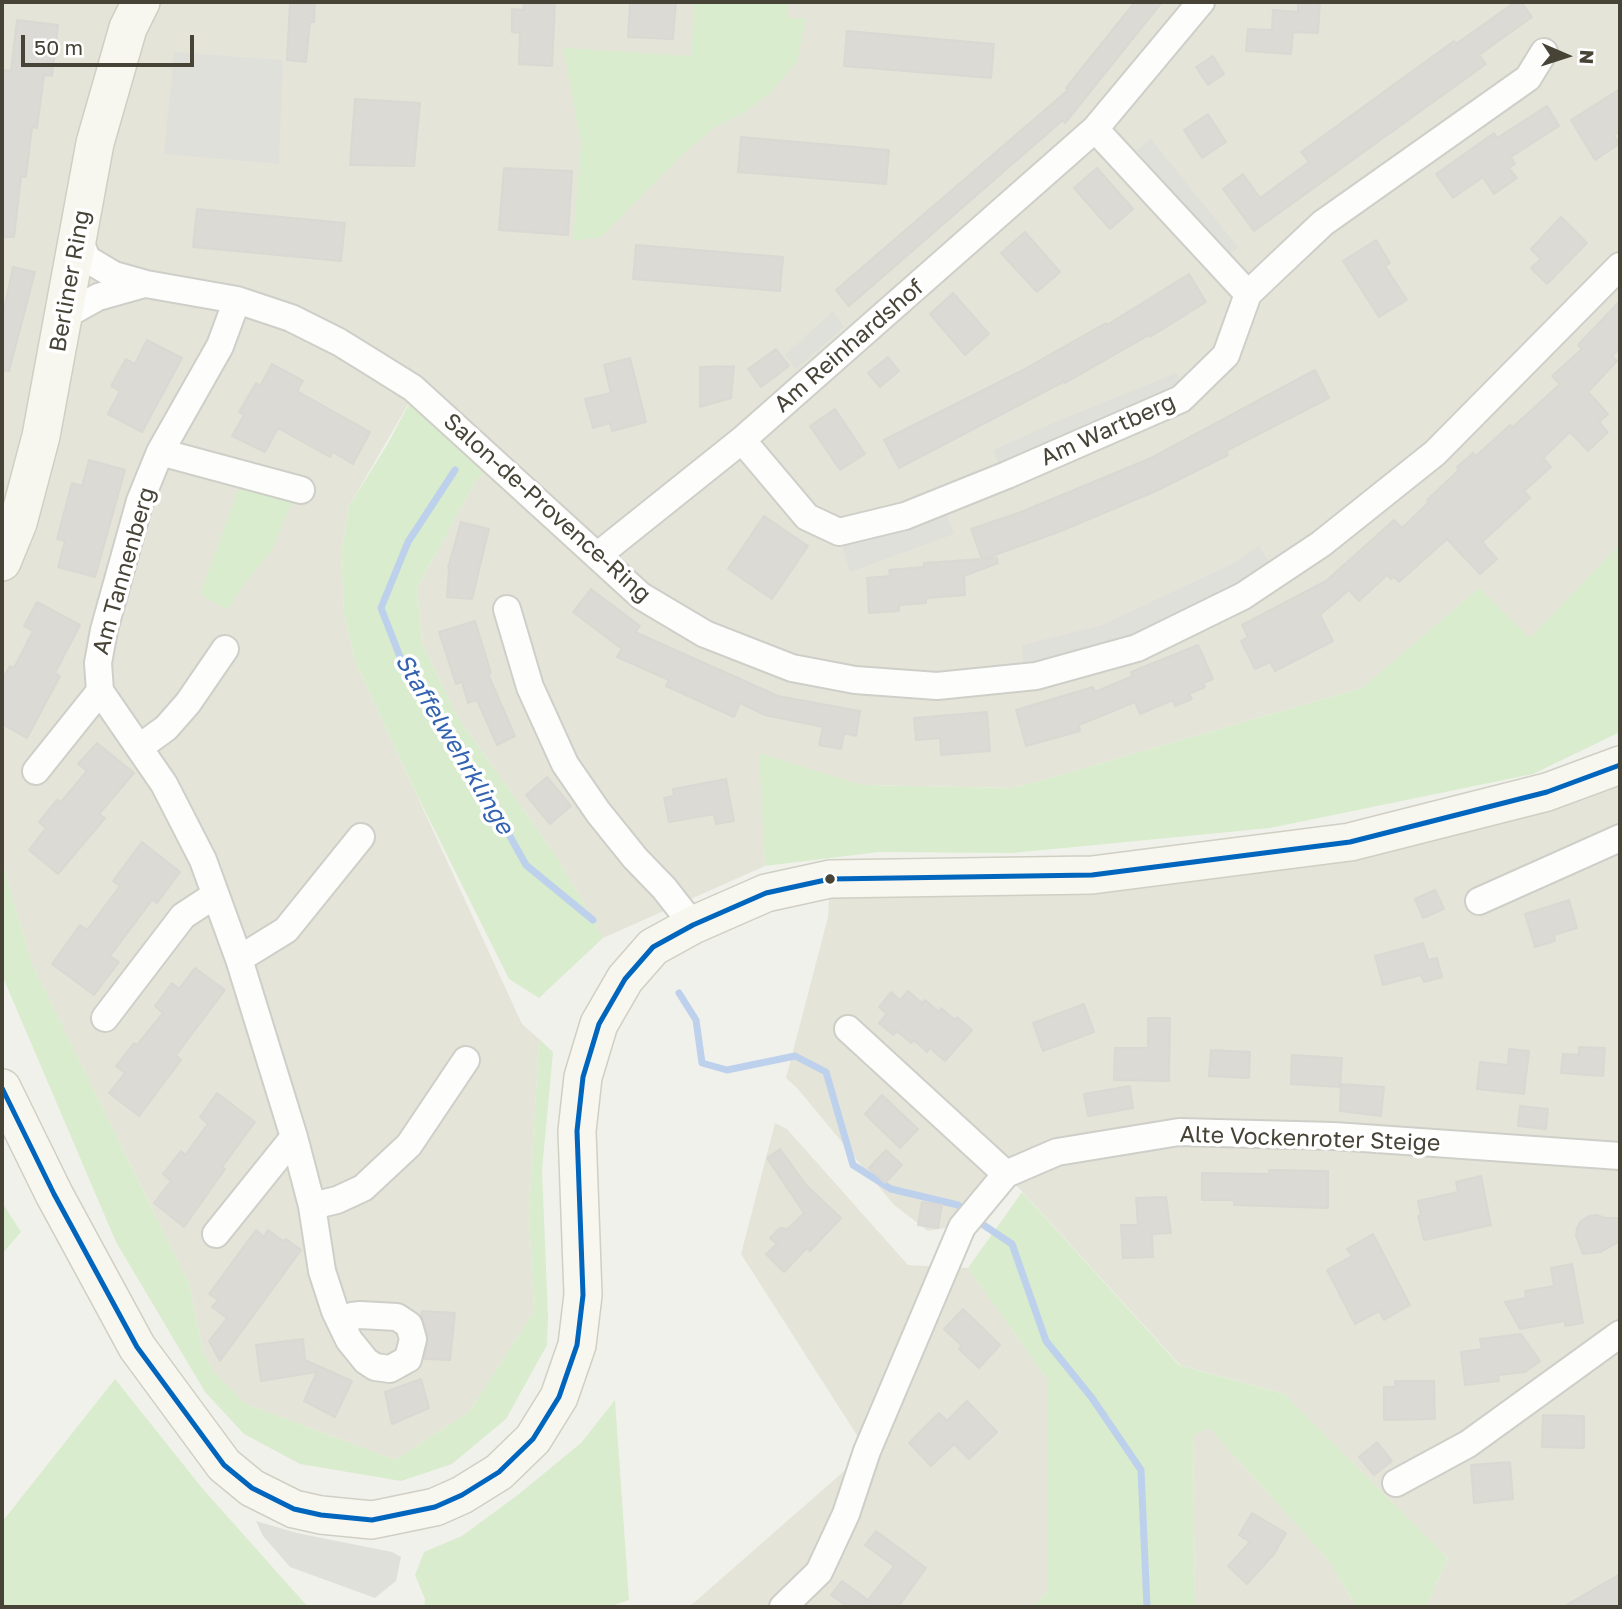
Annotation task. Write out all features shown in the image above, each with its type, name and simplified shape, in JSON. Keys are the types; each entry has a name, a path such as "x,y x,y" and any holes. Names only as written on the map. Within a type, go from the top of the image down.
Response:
{"main road":[{"name":"Berliner Ring","path":"2,562 18,523 41,436 99,130 128,28 141,2"},
{"path":"2,1088 54,1194 137,1347 224,1465 252,1488 294,1509 321,1515 372,1520 435,1507 499,1472 533,1439 559,1397 577,1345 583,1295 577,1131 583,1077 599,1024 625,979 653,947 693,925 766,893 830,879 1092,876 1350,842 1547,792 1620,765"}],"street":[{"name":"Am Reinhardshof","path":"597,556 742,440 1095,130 1201,2"},
{"name":"Am Wartberg","path":"742,440 807,517 839,532 905,516 1181,399 1226,355 1248,294 1323,223 1528,78 1544,52"},
{"path":"1095,130 1248,294"},
{"name":"Salon-de-Provence-Ring","path":"78,236 87,259 114,275 146,284 237,300 291,318 340,342 412,388 641,596 705,634 792,668 855,680 937,686 1036,676 1137,648 1243,596 1332,536 1435,453 1620,266"},
{"name":"Salon-de-Provence-Ring","path":"64,316 98,298 146,284"},
{"name":"Am Tannenberg","path":"100,691 98,663 104,630 140,501 160,452 220,345 237,300"},
{"path":"160,452 301,490"},
{"path":"507,609 530,687 565,764 598,812 693,925"},
{"path":"140,747 166,728 188,703 225,649"},
{"path":"36,771 100,691 164,784 203,860 239,959 294,1137 312,1206 322,1271 341,1324"},
{"path":"239,959 286,930 361,837"},
{"path":"1479,901 1620,838"},
{"path":"104,1018 183,916 215,895"},
{"path":"848,1029 1006,1174"},
{"path":"312,1206 337,1200 362,1188 409,1145 466,1060"},
{"name":"Alte Vockenroter Steige","path":"783,1607 819,1572 846,1514 867,1451 962,1227 1006,1174 1057,1152 1179,1132 1334,1136 1620,1156"},
{"path":"216,1234 294,1137"},
{"path":"1396,1483 1468,1444 1620,1334"}],"shaded area":[{"path":"2,2 1620,2 1620,544 1530,639 1478,589 1362,688 1015,788 861,785 760,754 765,866 603,938 559,860 457,716 422,643 417,588 476,480 495,463 416,391 349,506 341,554 344,613 355,661 522,1024 539,1039 529,1214 534,1312 469,1412 395,1460 246,1404 214,1372 203,1352 189,1284 32,964 2,862"},
{"path":"174,52 283,60 279,164 164,154"},
{"path":"1151,139 1238,247 1224,258 1137,150"},
{"path":"833,311 844,327 796,369 785,355"},
{"path":"1176,373 1183,389 1000,469 993,450"},
{"path":"945,511 954,534 850,572 842,544"},
{"path":"1259,546 1269,562 1195,608 1116,643 1025,666 1022,645 1102,625 1234,563"},
{"path":"1620,765 1620,1607 1426,1607 1448,1558 1284,1394 1180,1365 1006,1174 945,1228 928,1231 894,1205 786,1078 828,917 830,879 1166,867"},
{"path":"775,1123 787,1129 908,1265 968,1268 1047,1379 1047,1592 1033,1607 689,1607 867,1451 741,1254"},
{"path":"1209,1428 1330,1562 1356,1607 1195,1607 1193,1434"},
{"path":"256,1521 297,1533 392,1552 401,1557 396,1581 375,1598 290,1567 263,1536"}],"green space":[{"path":"694,2 787,2 787,18 806,18 797,61 770,93 745,112 715,127 685,152 601,237 573,241 581,142 563,48 691,56"},
{"path":"416,391 496,463 476,480 417,588 422,643 457,716 559,860 603,938 539,998 509,979 415,791 355,661 344,613 341,554 349,506 387,445"},
{"path":"241,483 293,499 272,550 227,610 200,594"},
{"path":"1620,544 1620,732 1533,774 1270,828 1012,853 879,852 765,866 759,753 861,785 1015,788 1362,688 1479,588 1530,638"},
{"path":"2,862 32,964 189,1284 203,1352 214,1372 246,1404 395,1460 469,1412 534,1312 529,1214 539,1039 553,1052 542,1170 547,1345 506,1419 452,1464 401,1481 300,1464 244,1434 205,1392 116,1242 2,975"},
{"path":"1022,1192 1179,1365 1284,1394 1448,1558 1426,1607 1356,1607 1330,1562 1209,1428 1193,1435 1195,1607 1033,1607 1047,1592 1047,1379 968,1268"},
{"path":"2,1202 21,1232 2,1254"},
{"path":"115,1379 202,1488 308,1607 2,1607 2,1522"},
{"path":"615,1400 629,1600 609,1607 424,1607 425,1599 415,1575 424,1552 462,1536 519,1494 581,1443"}],"building":[{"path":"290,2 315,2 306,62 287,60"},
{"path":"524,2 555,2 552,66 519,64 520,33 512,32 512,9 523,10"},
{"path":"630,2 676,2 673,39 628,37"},
{"path":"1135,2 1162,2 1065,123 1063,120 849,306 836,290 1068,90 1066,88"},
{"path":"1298,2 1320,2 1318,33 1293,32 1291,54 1246,51 1248,29 1272,30 1273,10 1298,12"},
{"path":"1515,2 1521,2 1532,17 1479,55 1486,64 1254,231 1223,189 1243,174 1260,198 1309,162 1301,152 1454,41 1456,44"},
{"path":"17,20 58,25 52,76 44,75 37,128 32,127 26,177 21,177 14,237 2,237 2,83 3,70 11,71"},
{"path":"847,31 994,44 991,78 844,66"},
{"path":"1213,56 1224,74 1208,85 1196,67"},
{"path":"1620,89 1620,131 1614,135 1619,144 1595,160 1571,120"},
{"path":"355,99 420,103 414,166 350,165"},
{"path":"1547,106 1559,126 1511,157 1515,164 1509,168 1517,178 1494,194 1483,177 1453,198 1436,174 1494,133 1497,138"},
{"path":"1208,114 1226,142 1202,158 1184,130"},
{"path":"741,137 889,150 886,184 738,172"},
{"path":"504,168 572,171 568,235 499,230"},
{"path":"1097,168 1133,209 1110,229 1074,188"},
{"path":"197,209 345,223 341,261 193,247"},
{"path":"1561,217 1587,243 1547,284 1531,268 1541,259 1531,249"},
{"path":"1025,232 1060,272 1037,292 1001,253"},
{"path":"1376,240 1390,263 1385,266 1407,300 1379,317 1343,261"},
{"path":"636,245 783,257 780,291 633,279"},
{"path":"13,267 35,272 9,371 2,370 2,319"},
{"path":"1189,274 1206,302 1150,337 1149,335 1065,383 899,468 884,440 1021,371 1106,323 1107,325"},
{"path":"953,293 989,334 965,355 930,314"},
{"path":"1620,301 1620,347 1612,356 1617,361 1588,392 1608,414 1599,422 1608,432 1588,451 1570,432 1543,458 1551,467 1524,491 1530,498 1482,542 1497,559 1480,574 1447,539 1399,582 1387,575 1359,601 1349,590 1320,615 1333,641 1275,671 1270,662 1255,669 1241,641 1248,637 1242,625 1326,581 1394,520 1402,528 1459,470 1457,467 1473,453 1476,456 1510,425 1513,427 1560,384 1552,376 1582,349 1578,345"},
{"path":"147,340 182,358 142,432 108,414 120,391 111,386 126,359 135,364"},
{"path":"776,349 789,366 761,387 748,369"},
{"path":"888,357 899,371 880,387 868,373"},
{"path":"630,358 646,422 612,431 610,423 593,428 585,399 611,393 604,365"},
{"path":"272,364 303,381 297,391 370,432 353,464 333,452 330,457 278,428 265,452 232,436 244,415 239,412 256,383 260,386"},
{"path":"734,366 731,398 700,407 700,367"},
{"path":"1315,370 1329,398 1226,451 1228,455 1156,491 1061,531 984,559 997,558 998,563 964,576 965,595 926,598 926,603 899,605 899,611 869,613 867,578 890,576 889,570 924,567 924,563 982,559 971,529 1021,512 1151,458"},
{"path":"835,409 865,454 840,470 810,426"},
{"path":"89,460 125,470 95,577 58,567 65,541 57,539 72,483 82,486"},
{"path":"764,516 808,546 772,599 728,569"},
{"path":"461,522 489,529 472,599 447,597 448,568"},
{"path":"591,589 640,626 635,632 778,696 860,711 856,736 844,733 841,749 819,745 823,727 765,715 740,703 734,717 666,686 669,680 617,657 622,649 573,612"},
{"path":"37,602 80,625 55,673 60,676 27,738 2,724 2,680 10,666 14,668 33,631 24,626"},
{"path":"475,621 491,673 488,674 515,736 497,745 477,700 468,703 462,682 456,684 439,632"},
{"path":"1198,645 1213,679 1203,683 1205,687 1189,694 1192,699 1175,706 1173,700 1140,714 1135,702 1079,725 1080,731 1026,746 1016,710 1093,687 1095,692 1133,676 1131,672"},
{"path":"987,712 990,751 941,755 940,738 916,740 914,718"},
{"path":"97,743 134,773 99,814 105,818 58,874 29,850 46,828 39,822 57,800 61,802 87,771 78,764"},
{"path":"547,777 571,806 550,824 526,795"},
{"path":"726,779 734,821 716,824 714,814 669,822 664,798 674,796 673,789"},
{"path":"142,842 180,872 157,903 152,900 110,956 119,962 94,995 52,964 80,925 87,930 120,886 113,881"},
{"path":"1435,890 1444,909 1423,918 1415,899"},
{"path":"1569,900 1577,928 1554,935 1555,941 1535,947 1525,914"},
{"path":"1423,943 1428,960 1437,958 1442,977 1424,982 1421,975 1383,985 1375,956"},
{"path":"195,968 225,990 176,1055 181,1060 139,1116 109,1093 125,1073 116,1066 163,1013 155,1006 172,983 179,989"},
{"path":"908,991 922,1003 925,1000 939,1012 941,1008 955,1020 957,1017 972,1030 945,1061 930,1048 927,1052 914,1040 911,1043 897,1031 893,1035 879,1023 887,1014 879,1007 891,992 900,1000"},
{"path":"1084,1004 1094,1032 1043,1051 1033,1023"},
{"path":"1148,1018 1170,1018 1169,1081 1114,1080 1115,1048 1148,1048"},
{"path":"1579,1047 1605,1048 1603,1076 1561,1073 1563,1054 1579,1055"},
{"path":"1509,1049 1529,1051 1524,1094 1477,1089 1480,1062 1508,1065"},
{"path":"1211,1050 1250,1052 1249,1078 1209,1076"},
{"path":"1292,1055 1342,1058 1340,1087 1291,1084"},
{"path":"1341,1084 1384,1087 1381,1116 1340,1111"},
{"path":"1130,1086 1133,1108 1088,1116 1084,1094"},
{"path":"217,1093 255,1122 222,1167 225,1169 184,1227 154,1203 171,1181 163,1174 181,1151 185,1155 208,1124 200,1117"},
{"path":"882,1095 918,1129 900,1148 865,1114"},
{"path":"1520,1106 1548,1109 1546,1129 1518,1126"},
{"path":"780,1149 806,1185 841,1218 810,1251 807,1248 784,1272 766,1254 777,1244 770,1238 780,1228 788,1229 804,1213 767,1158"},
{"path":"886,1150 902,1165 885,1183 869,1168"},
{"path":"1269,1170 1328,1171 1328,1208 1234,1205 1234,1200 1202,1200 1202,1173 1269,1174"},
{"path":"1481,1176 1491,1225 1424,1240 1418,1216 1421,1215 1418,1201 1458,1192 1456,1182"},
{"path":"1166,1197 1171,1233 1152,1234 1153,1257 1123,1258 1121,1225 1138,1225 1136,1198"},
{"path":"922,1202 942,1205 938,1228 918,1225"},
{"path":"1597,1215 1620,1218 1620,1241 1601,1252 1583,1254 1576,1236 1577,1228 1581,1221"},
{"path":"256,1230 264,1237 268,1230 301,1250 220,1361 209,1341 227,1318 212,1307 218,1300 209,1294"},
{"path":"1373,1234 1410,1305 1384,1320 1379,1311 1355,1324 1327,1270 1352,1256 1347,1249"},
{"path":"1572,1264 1583,1323 1565,1326 1565,1321 1520,1329 1505,1302 1526,1298 1525,1291 1554,1286 1551,1268"},
{"path":"963,1309 1000,1345 979,1368 959,1349 962,1346 944,1329"},
{"path":"422,1311 455,1313 450,1360 424,1359 428,1335 421,1316"},
{"path":"1521,1334 1540,1361 1525,1372 1498,1375 1499,1381 1465,1385 1461,1352 1482,1349 1480,1339"},
{"path":"303,1339 305,1360 352,1381 335,1417 304,1401 317,1372 261,1381 256,1345"},
{"path":"421,1379 429,1408 392,1424 385,1392"},
{"path":"1395,1381 1434,1381 1435,1419 1384,1420 1384,1387 1396,1387"},
{"path":"967,1401 997,1432 969,1459 954,1444 931,1466 909,1443 939,1413 947,1421"},
{"path":"1543,1415 1584,1416 1584,1448 1542,1447"},
{"path":"1377,1442 1392,1461 1374,1475 1359,1457"},
{"path":"1510,1462 1513,1499 1474,1503 1471,1465"},
{"path":"1252,1513 1286,1533 1274,1554 1247,1584 1228,1566 1250,1542 1239,1535"},
{"path":"876,1531 926,1568 898,1607 848,1607 831,1595 842,1581 868,1600 894,1566 865,1545"},
{"path":"1620,1574 1620,1607 1563,1607"}],"waterway":[{"name":"Staffelwehrklinge","path":"455,470 408,542 381,608 406,672 465,756 526,865 593,920"},
{"name":"Staffelwehrklinge","path":"679,993 696,1020 702,1063 727,1070 795,1056 826,1072 853,1165 891,1189 958,1205 967,1212"},
{"name":"Staffelwehrklinge","path":"976,1220 1012,1244 1046,1341 1092,1398 1141,1470 1147,1607"}],"transit line":[{"path":"2,1088 54,1194 137,1347 224,1465 252,1488 294,1509 321,1515 372,1520 435,1507 462,1495 499,1472 533,1439 559,1397 577,1345 583,1295 577,1131 583,1077 599,1024 625,979 653,947 693,925 766,893 830,879 1092,875 1350,842 1547,792 1620,765"}]}
